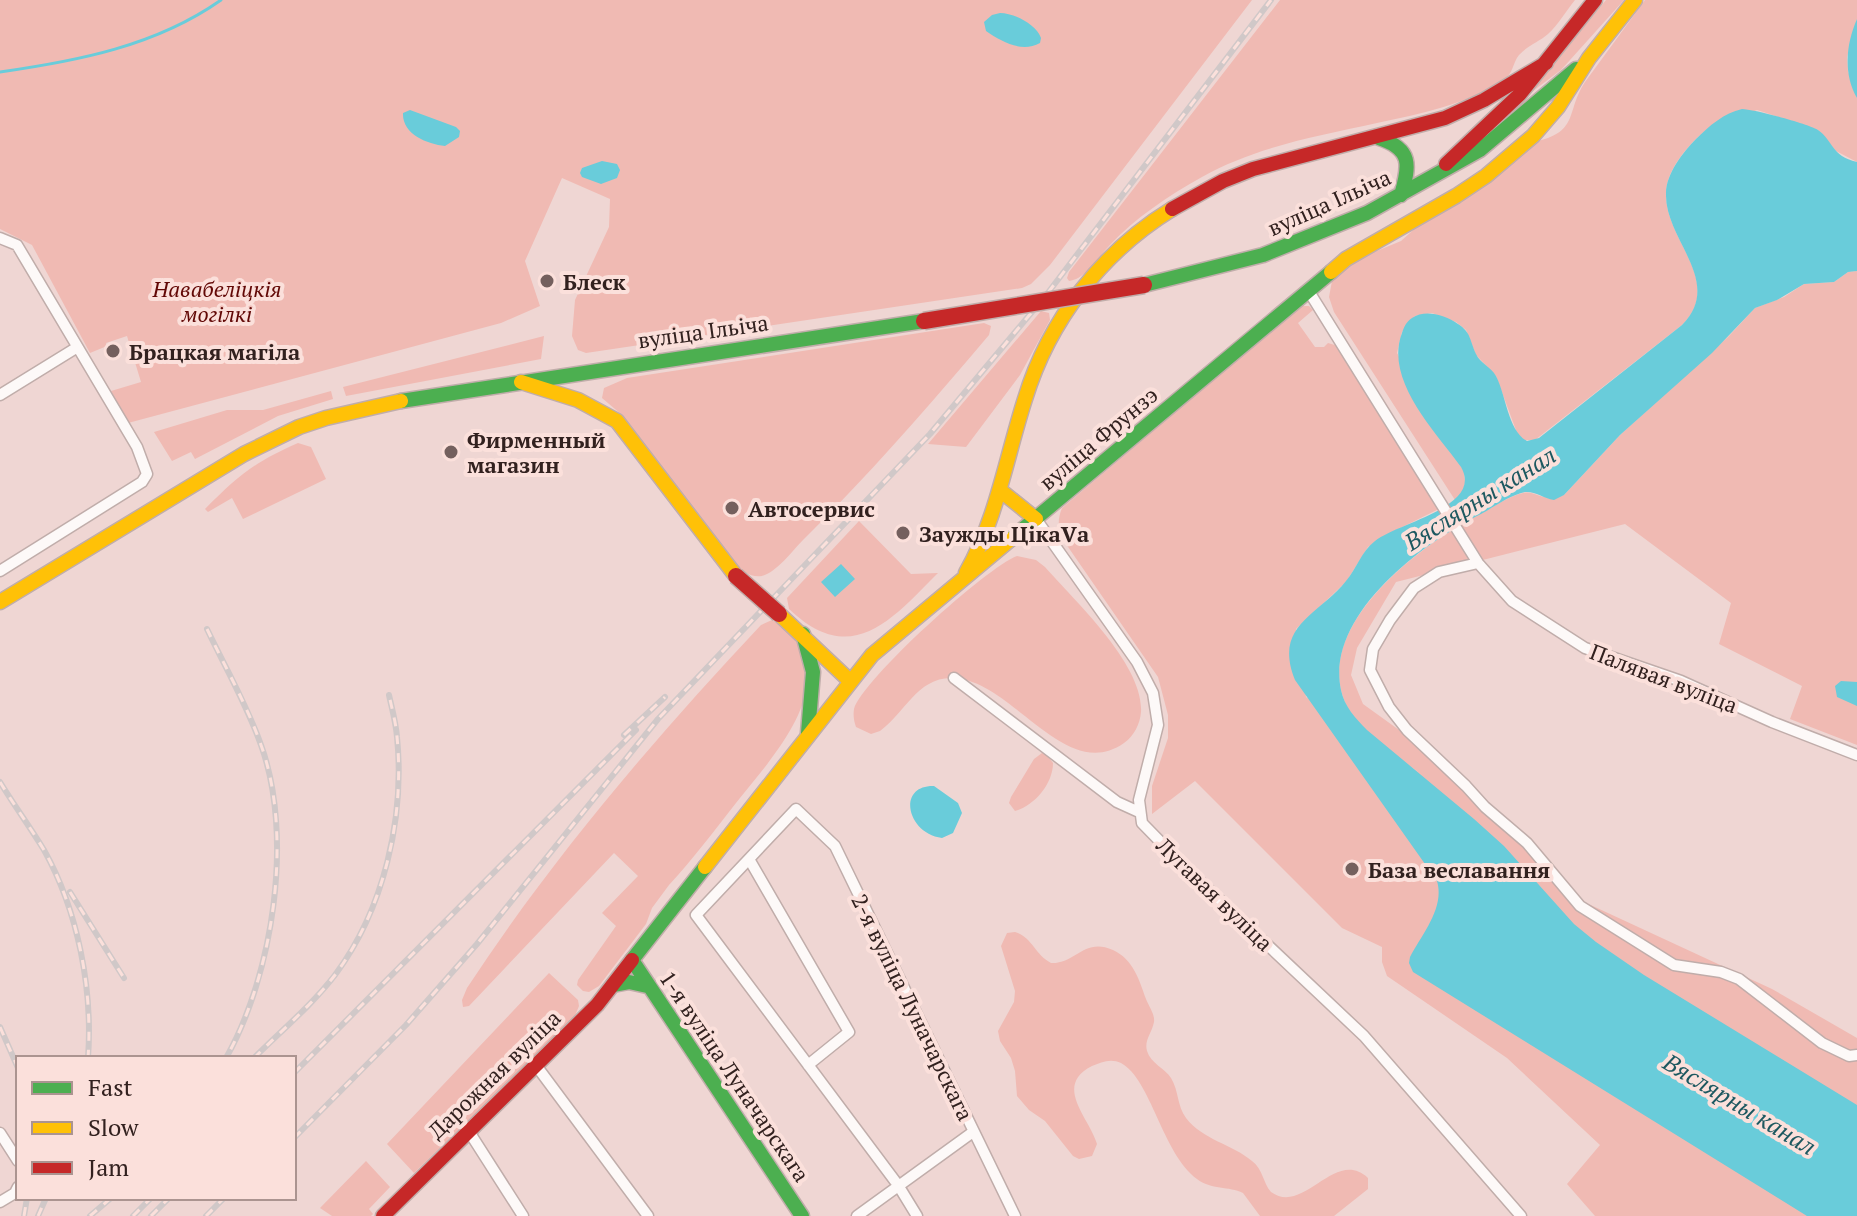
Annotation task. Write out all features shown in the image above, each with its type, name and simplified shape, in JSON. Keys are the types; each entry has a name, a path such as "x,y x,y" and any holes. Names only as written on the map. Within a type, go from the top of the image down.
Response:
{"main road":[{"path":"961,581 991,522 1034,372 1044,348 1066,311 1122,247 1187,199 1222,182 1287,159 1379,138 1448,117 1489,97 1546,63 1595,0"},
{"name":"вуліца Фрунзэ","path":"632,960 872,655 1354,253 1456,196 1486,176 1533,136 1635,0"},
{"name":"вуліца Ільіча","path":"0,602 244,454 299,427 389,403 1144,285 1263,255 1343,223 1401,195 1480,150 1589,58"},
{"name":"вуліца Ільіча","path":"1439,171 1520,94 1546,63"},
{"path":"1379,138 1400,146 1407,158 1406,180 1401,195"},
{"path":"520,381 578,400 617,421 736,576 803,634 850,681"},
{"path":"1001,491 1036,519"},
{"path":"803,634 813,658 815,678 808,735"},
{"name":"Дарожная вуліца","path":"383,1216 597,1005 632,960"},
{"name":"1-я вуліца Луначарскага","path":"632,960 802,1216"},
{"path":"613,985 629,982 647,986"}],"street":[{"path":"0,238 17,245 137,447 147,474 142,482 0,571"},
{"name":"Палявая вуліца","path":"1308,290 1478,563 1512,601 1585,648 1667,675 1857,755"},
{"path":"0,395 76,348"},
{"path":"954,678 1117,802 1139,812 1142,786 1157,736 1153,693 1137,662 1036,519"},
{"path":"1478,563 1439,572 1414,588 1390,620 1373,649 1370,670 1389,707 1407,730 1485,807 1527,843 1580,906 1674,965 1721,972 1739,979 1822,1043 1849,1056 1857,1055"},
{"name":"2-я вуліца Луначарскага","path":"749,859 796,809 835,846 1015,1216"},
{"name":"Лугавая вуліца","path":"1139,812 1142,823 1158,841 1364,1036 1521,1216"},
{"path":"808,1065 849,1032 749,859 696,915 808,1065 898,1185 917,1216"},
{"path":"535,1064 648,1216"},
{"path":"468,1130 523,1216"},
{"path":"857,1216 973,1132"},
{"path":"0,1133 16,1158"}],"green space":[{"name":"Навабеліцкія могілкі","path":"0,0 1252,0 1050,265 1031,284 1022,288 586,353 578,350 572,336 575,300 609,227 610,199 562,178 525,261 540,306 501,323 128,423 111,391 141,382 127,336 106,343 107,346 90,353 32,245 0,229"},
{"path":"1280,0 1575,0 1545,37 1519,55 1507,77 1488,89 1442,108 1287,144 1222,167 1152,208 1119,236 1086,272 1069,281 1069,272"},
{"path":"1606,0 1624,0 1561,70 1513,106 1553,65"},
{"path":"1645,0 1857,0 1857,19 1847,57 1857,98 1857,162 1836,151 1818,130 1757,110 1706,130 1675,166 1666,192 1673,226 1695,276 1698,292 1694,309 1682,325 1535,440 1523,440 1517,433 1496,376 1476,355 1466,330 1456,322 1432,313 1415,316 1402,332 1397,353 1464,472 1466,489 1455,500 1334,312 1329,297 1332,281 1336,274 1367,255 1401,241 1420,224 1538,141 1560,132 1570,119 1585,82"},
{"path":"1857,271 1857,745 1790,719 1802,686 1719,644 1731,603 1625,524 1396,582 1357,648 1351,675 1363,704 1463,776 1582,901 1772,989 1857,1038 1857,1216 1595,1216 1567,1184 1600,1145 1507,1058 1387,976 1382,962 1382,947 1342,928 1195,781 1152,814 1152,786 1168,738 1168,715 1158,677 1066,544 1059,527 1060,513 1062,508 1301,306 1309,306 1313,310 1298,323 1315,347 1324,347 1328,343 1338,346 1443,507 1368,547 1346,582 1296,629 1306,697 1424,776 1387,750 1363,728 1353,717 1341,690 1340,662 1348,634 1385,583 1436,541 1508,498 1527,493 1546,497 1564,495 1620,435 1728,337 1755,308 1784,297 1804,284 1834,282 1848,272"},
{"path":"1041,311 1049,313 1050,320 1020,375 966,447 928,444"},
{"path":"984,323 991,326 989,335 921,414 784,561 762,576 750,575 735,564 622,415 602,398 604,388 627,378"},
{"path":"544,336 541,359 346,396 343,387"},
{"path":"331,391 333,399 278,416 195,459 191,452 172,461 154,432 227,410 263,410"},
{"path":"298,443 311,447 326,479 243,519 232,498 208,512 205,509 247,471"},
{"path":"859,521 911,574 938,573 904,606 870,631 852,636 832,635 812,627 789,609 787,598"},
{"path":"1017,556 1036,560 1045,567 1120,654 1139,694 1141,712 1131,737 1102,752 1080,750 1059,741 995,694 973,682 951,678 939,680 920,690 880,731 871,734 856,727 854,709 879,674 955,601"},
{"path":"772,620 796,641 806,664 807,688 799,713 786,738 669,885 652,908 646,924 599,986 589,992 577,985 616,926 602,913 638,876 614,853 469,1006 463,1007 462,1000 467,988 500,939 606,800 761,625"},
{"path":"1042,753 1053,763 1050,779 1035,799 1015,811 1009,803 1011,797 1034,759"},
{"path":"1015,932 1026,938 1051,963 1067,960 1095,947 1113,950 1126,959 1154,1016 1147,1051 1171,1078 1186,1118 1201,1132 1256,1164 1271,1192 1283,1197 1295,1196 1344,1170 1356,1171 1368,1178 1368,1189 1334,1216 1260,1216 1243,1193 1202,1182 1185,1167 1141,1084 1121,1063 1114,1061 1092,1066 1075,1083 1077,1102 1097,1144 1092,1156 1079,1159 1073,1156 1045,1121 1029,1110 1017,1096 1011,1058 1000,1041 998,1031 1014,1002 1015,991 1001,946 1007,933"},
{"path":"549,973 578,1000 574,1018 414,1173 387,1144"},
{"path":"366,1161 390,1187 369,1209 373,1214 332,1216 320,1208"}],"water":[{"path":"1000,13 1018,17 1030,24 1041,38 1040,43 1019,46 986,31 984,22"},
{"path":"1857,19 1857,98 1850,79 1848,59 1850,39"},
{"name":"Вяслярны канал","path":"1742,109 1813,127 1842,156 1857,162 1857,271 1848,272 1834,282 1804,284 1777,300 1755,308 1712,353 1620,435 1564,495 1554,500 1529,492 1514,496 1458,527 1407,562 1363,609 1348,635 1340,662 1341,690 1348,707 1367,730 1504,846 1574,924 1596,942 1644,975 1857,1105 1857,1216 1807,1216 1413,972 1410,957 1435,911 1439,891 1437,881 1295,680 1290,661 1294,634 1346,581 1370,545 1436,512 1461,493 1465,481 1461,467 1415,404 1400,369 1398,351 1407,323 1417,315 1435,314 1462,327 1478,357 1496,376 1516,429 1527,441 1539,438 1682,325 1694,309 1697,292 1695,276 1668,210 1667,186 1676,164 1696,139 1717,121"},
{"path":"410,110 456,127 460,131 459,137 445,146 417,137 404,120 403,113"},
{"path":"602,161 617,164 620,170 617,178 601,184 582,177 582,168"},
{"path":"841,564 855,579 835,597 821,582"},
{"path":"1841,681 1857,682 1857,706 1837,697 1835,686"},
{"path":"934,786 958,803 962,813 953,833 942,838 930,835 921,828 911,810 914,793"}],"waterway":[{"path":"0,72 87,57 143,40 196,16 221,0"}],"railway":[{"path":"296,1136 406,1025 477,944 658,719 930,434 1047,294 1271,0"},
{"path":"207,629 261,745 271,781 276,821 274,904 266,946 256,987 227,1056"},
{"path":"256,1056 335,975 352,949 378,892 394,830 398,799 397,737 389,695"},
{"path":"624,735 665,697"},
{"path":"296,1071 636,730"},
{"path":"0,782 44,850 66,899 81,951 85,978 88,1056"},
{"path":"70,892 124,978"},
{"path":"0,1027 16,1063"},
{"path":"24,1216 27,1200"},
{"path":"38,1216 45,1200"},
{"path":"90,1216 109,1200"},
{"path":"133,1216 149,1200"},
{"path":"151,1216 167,1200"},
{"path":"206,1216 222,1200"}],"traffic: fast":[{"path":"1144,285 1263,255 1367,213 1480,150 1576,69"},
{"path":"1379,138 1398,147 1406,159 1401,195"},
{"path":"1011,539 1331,272"},
{"path":"401,401 924,321"},
{"path":"803,634 813,672 808,733"},
{"path":"705,867 632,960 802,1216"},
{"path":"613,985 629,982 647,986"}],"traffic: slow":[{"path":"1331,272 1346,259 1486,176 1533,136 1558,107 1589,58 1635,0"},
{"path":"966,573 986,531 1025,399 1048,342 1081,290 1101,267 1147,226 1172,209"},
{"path":"521,382 578,400 617,421 736,576"},
{"path":"0,602 244,454 299,427 401,401"},
{"path":"1001,491 1036,519"},
{"path":"705,867 872,655 1011,539"},
{"path":"779,614 850,681"}],"traffic: jam":[{"path":"1446,164 1520,94 1595,0"},
{"path":"1172,209 1223,181 1253,169 1445,118 1484,100 1546,63"},
{"path":"924,321 1144,285"},
{"path":"736,576 779,614"},
{"path":"383,1216 597,1005 632,960"}],"place":[{"name":"Блеск","path":"547,281"},
{"name":"Брацкая магіла","path":"113,351"},
{"name":"Фирменный магазин","path":"451,452"},
{"name":"Автосервис","path":"732,508"},
{"name":"Заужды ЦікаVа","path":"903,533"},
{"name":"База веславання","path":"1352,869"}]}
